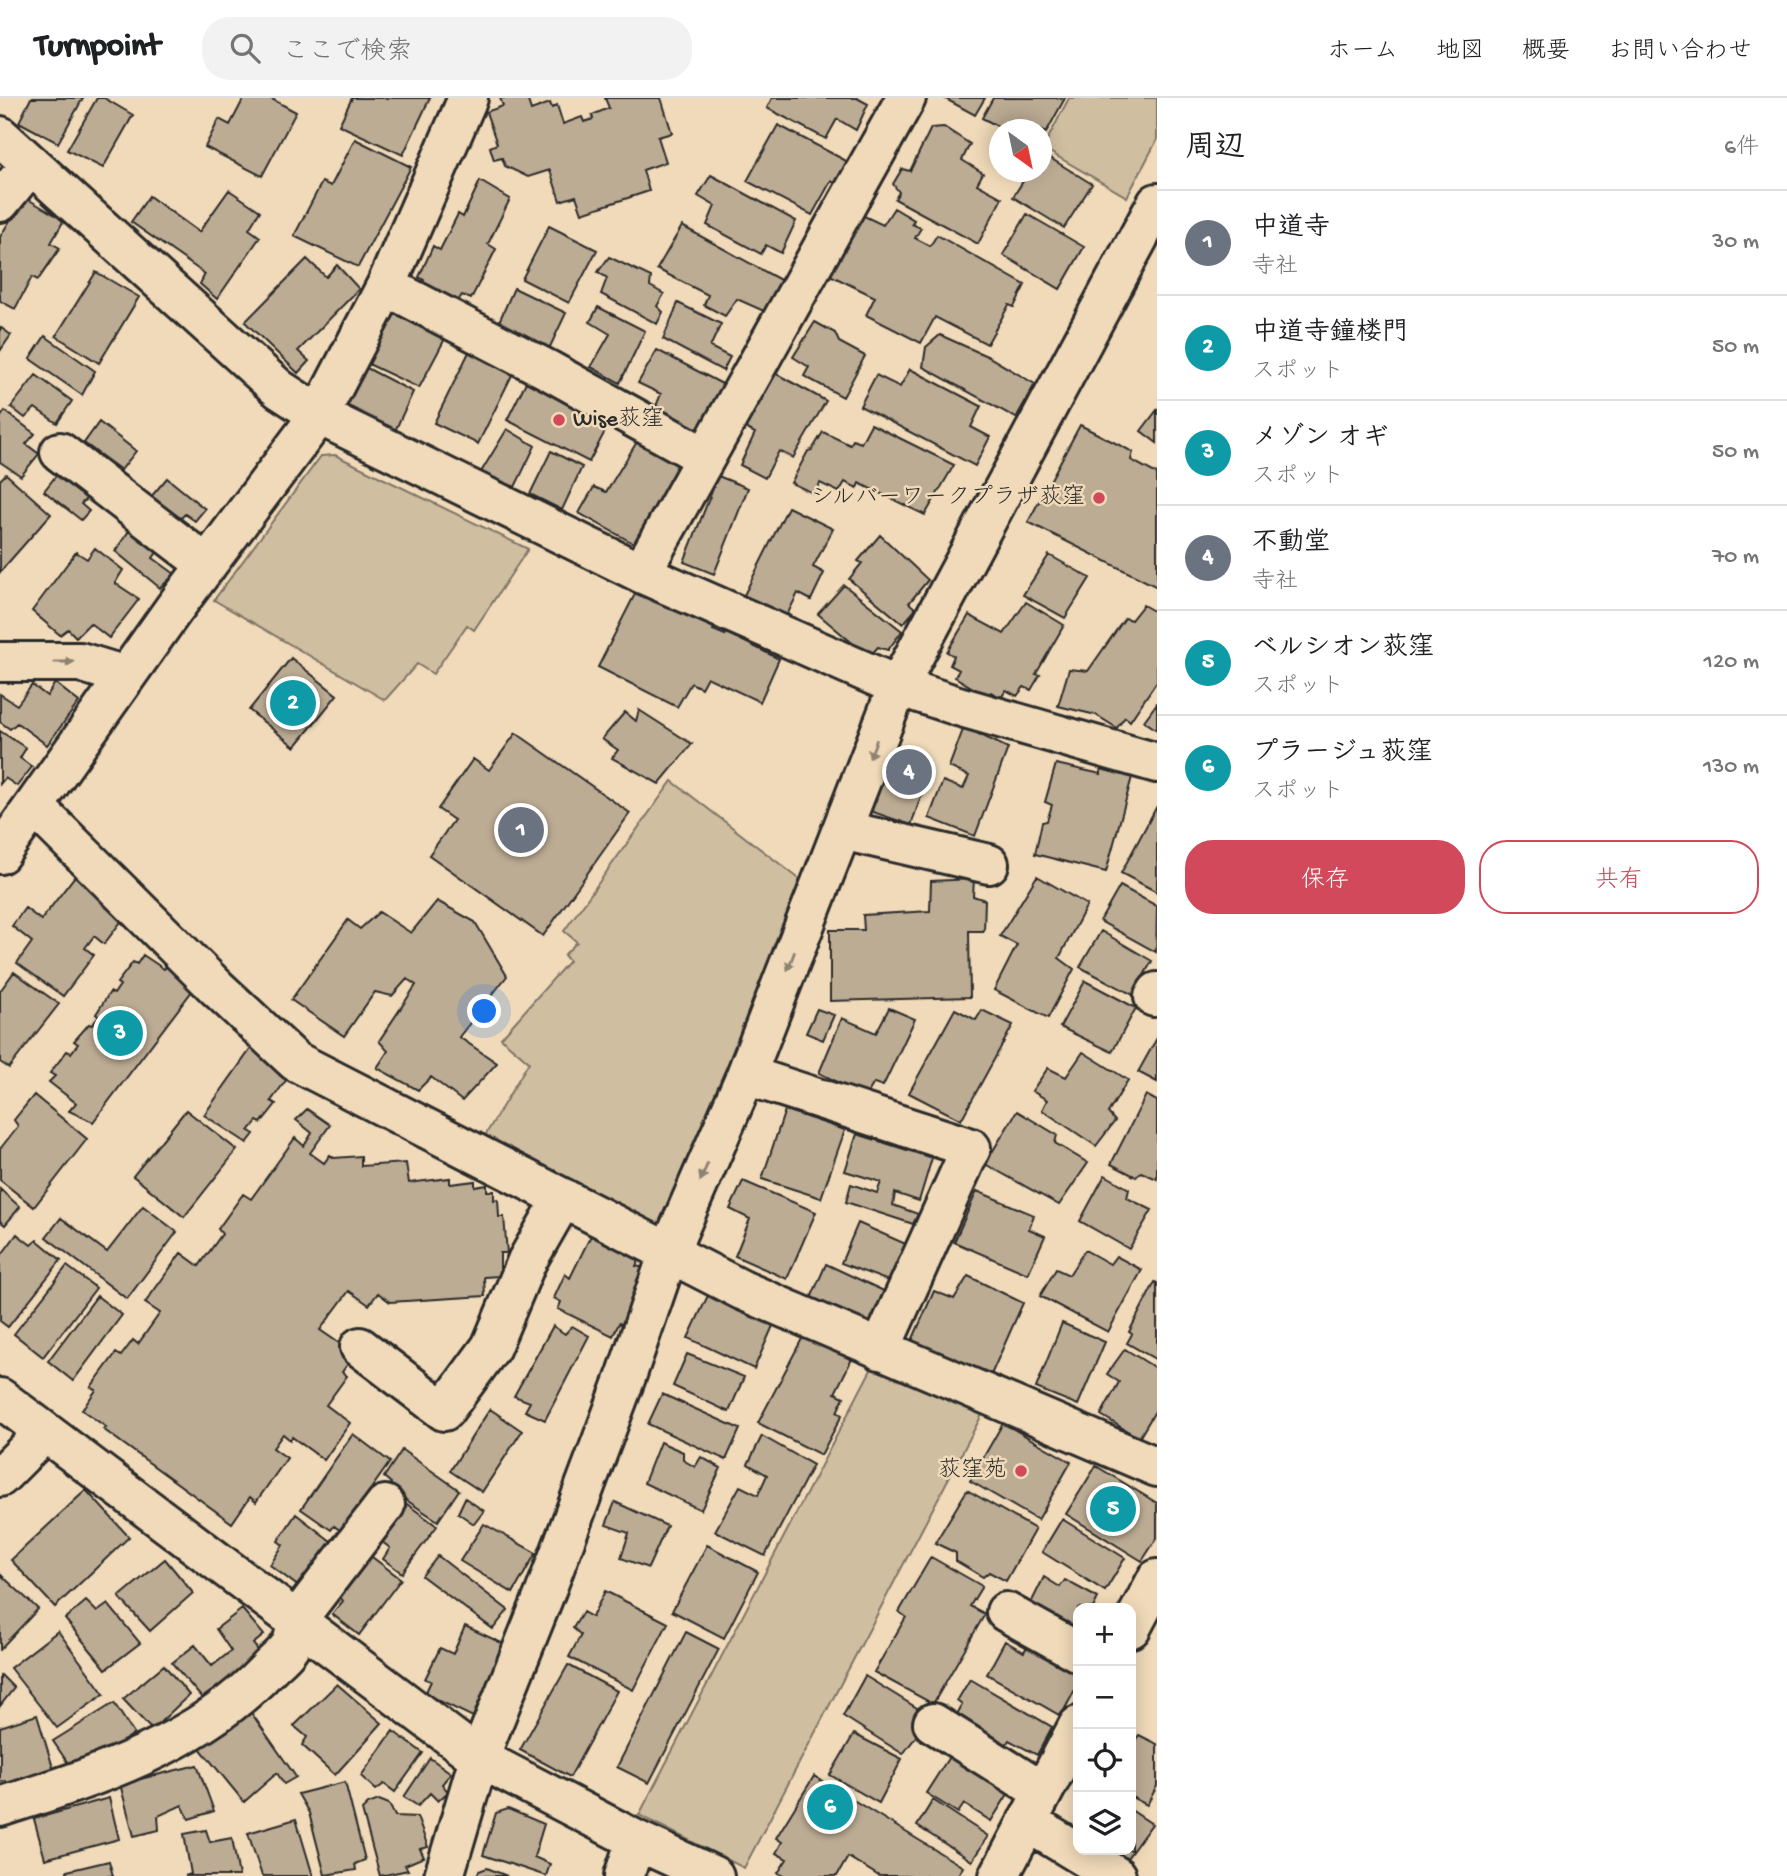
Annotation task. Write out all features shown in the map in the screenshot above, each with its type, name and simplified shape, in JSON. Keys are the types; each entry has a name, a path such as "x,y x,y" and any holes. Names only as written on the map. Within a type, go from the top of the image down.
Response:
{"street":[{"path":"0,854 126,676 319,415 386,286 468,98"},
{"path":"641,573 906,98"},
{"path":"0,136 279,388 319,415 641,573 898,686 1157,763"},
{"path":"0,202 31,164"},
{"path":"444,1876 479,1758 545,1593 627,1374 669,1252 746,1075 898,686 1157,203"},
{"path":"386,286 548,370 705,457"},
{"path":"60,452 207,565"},
{"path":"0,662 80,662 126,676"},
{"path":"35,807 217,988 295,1061 742,1290 1157,1467"},
{"path":"842,830 989,864"},
{"path":"746,1075 971,1148 880,1350"},
{"path":"360,1347 444,1411 491,1347 527,1261 563,1198"},
{"path":"0,1398 479,1758 636,1840 714,1876"},
{"path":"0,1477 44,1433"},
{"path":"0,1807 142,1756 204,1722 245,1694 292,1643 296,1621 385,1505"},
{"path":"1136,1619 1157,1579"},
{"path":"1006,1612 1073,1649"},
{"path":"933,1723 1116,1876"},
{"path":"999,1876 1076,1729"},
{"path":"624,1876 636,1840"}],"shaded area":[{"path":"1069,98 1157,98 1157,140 1127,197 1052,153 1052,131"},
{"path":"335,455 528,549 474,630 467,625 433,674 417,664 385,700 214,600 321,456"},
{"path":"672,781 802,881 672,1221 650,1229 483,1139 529,1062 501,1038 569,961 564,955 577,942 564,931"},
{"path":"876,1360 985,1409 744,1868 639,1815"}],"building":[{"path":"31,98 83,98 58,143 19,122"},
{"path":"97,98 104,98 133,115 103,168 67,150"},
{"path":"244,98 270,98 296,112 262,176 205,147 219,119 230,125"},
{"path":"352,98 430,98 403,155 339,125"},
{"path":"500,98 527,98 531,110 550,103 552,108 557,105 563,124 582,117 584,122 593,119 592,115 609,108 605,98 661,98 672,133 658,137 666,162 643,170 649,191 582,213 576,196 560,201 550,170 528,177 505,166 502,158 494,160 490,147 497,144 486,112 503,106"},
{"path":"772,98 857,98 868,104 856,130 837,119 826,139 767,108"},
{"path":"944,98 985,98 975,115"},
{"path":"993,98 1065,98 1052,122 1052,119 989,119 989,122 982,118"},
{"path":"778,125 852,164 841,186 831,181 812,215 747,181"},
{"path":"944,127 970,144 962,160 983,173 977,184 1002,198 978,244 895,199 899,192 893,184 902,169 910,171 931,128"},
{"path":"355,139 411,167 358,267 294,236 322,182 331,186"},
{"path":"1052,159 1092,184 1064,228 1013,197 1023,182 1052,182"},
{"path":"711,175 796,221 781,253 766,245 761,254 707,225 715,206 698,196"},
{"path":"480,181 510,199 488,244 496,249 471,299 462,295 456,304 420,286 424,280 419,277 433,246 440,250 458,214 463,217"},
{"path":"229,190 260,211 249,229 260,237 217,299 200,284 205,274 131,222 149,196 199,232"},
{"path":"24,197 64,220 51,243 60,248 38,280 32,277 15,309 0,301 0,237"},
{"path":"894,208 914,220 912,224 921,228 915,238 930,246 937,235 1025,285 1014,307 1009,305 987,344 935,317 921,343 866,315 875,297 828,274 860,214 883,225"},
{"path":"1027,214 1084,247 1060,289 1003,255"},
{"path":"549,226 597,250 569,303 522,279"},
{"path":"682,226 784,282 766,312 737,299 725,316 704,305 708,295 657,269"},
{"path":"609,257 651,277 650,286 664,294 657,306 663,312 657,324 601,294 607,278 598,272"},
{"path":"307,259 326,277 337,265 359,289 298,351 309,361 298,373 245,322"},
{"path":"96,272 139,297 99,363 56,336"},
{"path":"514,288 566,313 549,349 498,324"},
{"path":"678,303 721,324 710,347 730,357 723,371 663,339"},
{"path":"397,306 448,333 419,388 362,361 374,334 382,336"},
{"path":"598,307 645,331 620,383 591,367 610,334 590,322"},
{"path":"815,322 835,333 839,342 865,356 843,397 804,376 809,367 793,357"},
{"path":"0,327 11,335 0,351"},
{"path":"940,335 989,357 1035,384 1016,418 923,367 926,347"},
{"path":"45,336 95,371 82,395 30,359"},
{"path":"471,348 515,369 478,444 434,423"},
{"path":"657,350 728,387 701,438 654,411 661,394 638,383"},
{"path":"359,364 413,392 395,431 348,409 344,392"},
{"path":"910,369 981,406 971,427 990,437 975,466 860,406 876,375 900,387"},
{"path":"773,372 826,401 793,458 779,451 765,478 740,465 755,433 740,425"},
{"path":"36,375 72,401 57,423 35,408 25,418 11,407"},
{"name":"Wise荻窪","path":"528,378 611,420 589,462 507,420"},
{"path":"1157,410 1157,443 1141,431"},
{"path":"5,411 35,434 26,444 39,454 21,476 0,462 0,418"},
{"path":"99,422 136,451 121,470 84,443"},
{"path":"871,424 954,465 925,515 859,483 857,488 845,482 839,492 820,483 815,494 791,483 808,451 812,450 823,432 850,445 853,440 861,443"},
{"name":"シルバーワークプラザ荻窪","path":"1080,425 1133,452 1131,460 1157,474 1157,587 1028,522"},
{"path":"507,429 535,446 515,487 481,472"},
{"path":"640,437 690,466 642,548 579,513 594,487 606,492"},
{"path":"551,451 582,467 562,510 530,494"},
{"path":"59,472 89,496 81,504 89,511 81,520 44,491"},
{"path":"6,474 51,514 0,572 0,480"},
{"path":"718,476 748,488 714,574 684,562"},
{"path":"167,478 205,509 195,521 185,514 177,522 150,498"},
{"path":"788,507 833,529 813,567 824,573 811,600 798,593 786,617 743,597"},
{"path":"131,528 158,551 153,558 175,574 160,588 115,551"},
{"path":"880,535 928,580 909,603 916,609 903,624 849,579 862,563 858,561"},
{"path":"95,548 123,570 115,583 139,599 109,638 90,623 76,637 68,629 60,635 32,611 76,552 87,559"},
{"path":"1049,555 1090,578 1065,618 1023,595"},
{"path":"844,585 902,631 888,650 878,647 869,657 818,614"},
{"path":"637,590 715,627 713,630 725,635 725,632 779,659 760,702 707,677 701,688 691,683 677,707 598,667"},
{"path":"1026,602 1064,625 1036,674 1040,675 1031,690 1024,687 1017,696 1006,690 1001,698 991,692 988,697 955,677 959,670 950,665 954,656 947,652 969,615 1004,634"},
{"path":"1143,605 1157,613 1157,681 1130,721 1125,717 1117,728 1096,715 1058,706 1069,669 1088,671 1125,618 1131,620"},
{"path":"291,658 337,695 295,747 249,710"},
{"path":"55,683 79,702 47,745 17,723 10,729 0,722 0,694 17,705 32,685 47,696"},
{"path":"1157,703 1157,730 1144,721"},
{"path":"639,710 692,744 659,784 612,758 618,750 602,739 625,712 636,721"},
{"path":"964,727 1008,748 975,836 929,818 943,781 963,789 969,776 949,767"},
{"path":"0,731 26,748 20,758 32,767 17,786 5,778 0,784"},
{"path":"516,733 630,813 543,936 429,855 454,820 438,809 473,759 489,770"},
{"path":"1056,764 1101,774 1101,769 1132,777 1106,872 1035,854 1042,822 1047,821 1052,805 1045,802"},
{"path":"883,776 923,791 911,825 870,811"},
{"path":"1157,806 1157,892 1121,873"},
{"path":"75,876 106,900 103,905 123,919 104,944 94,936 85,948 94,955 63,996 17,963 32,942 12,926 25,908 41,920"},
{"path":"1037,876 1087,905 1059,958 1074,969 1048,1018 994,990 1017,945 1000,936"},
{"path":"974,879 973,896 985,900 984,931 969,931 970,997 830,1001 830,930 864,930 863,915 930,911 931,881"},
{"path":"1120,886 1157,906 1156,952 1100,921"},
{"path":"437,901 475,922 507,976 459,1037 497,1063 462,1101 431,1077 418,1090 377,1068 388,1051 379,1041 416,985 407,979 392,996 375,992 344,1036 291,1000 348,920 360,929 379,912 411,933"},
{"path":"1101,931 1152,961 1133,995 1080,967"},
{"path":"143,955 164,969 170,963 195,987 93,1122 69,1111 76,1103 49,1082 55,1076 50,1073 67,1051 71,1053 78,1044 74,1041 99,1017 96,1014 110,992 114,994 120,985 117,983 133,962 137,964"},
{"path":"14,972 59,1004 9,1068 0,1062 0,991"},
{"path":"1085,981 1136,1008 1112,1052 1060,1027"},
{"path":"889,1008 915,1019 883,1086 874,1083 866,1096 819,1073 842,1018 876,1033"},
{"path":"817,1009 834,1015 823,1040 806,1033"},
{"path":"955,1009 976,1020 982,1010 1013,1025 961,1120 909,1093"},
{"path":"1157,1038 1157,1082 1138,1072"},
{"path":"255,1043 292,1072 271,1101 276,1104 261,1123 257,1121 249,1131 254,1134 247,1143 204,1115"},
{"path":"1083,1052 1128,1080 1108,1113 1115,1121 1096,1146 1042,1110 1047,1100 1032,1091 1048,1068 1066,1077"},
{"path":"34,1095 87,1139 34,1207 0,1180 0,1149 18,1126 14,1120"},
{"path":"1146,1095 1157,1101 1157,1179 1141,1172 1136,1177 1111,1164"},
{"path":"307,1109 330,1125 310,1153 324,1163 330,1155 334,1158 361,1156 361,1166 406,1163 409,1183 450,1178 450,1184 475,1181 475,1187 487,1185 487,1191 494,1191 494,1200 498,1199 499,1217 504,1217 507,1253 500,1253 500,1276 484,1277 485,1296 390,1302 378,1293 369,1305 349,1291 320,1330 349,1350 347,1365 342,1372 347,1376 326,1405 350,1423 324,1460 292,1437 290,1440 283,1434 273,1448 287,1458 256,1502 250,1497 232,1523 103,1429 106,1427 82,1410 96,1390 91,1387 116,1353 121,1356 133,1340 138,1344 160,1313 145,1303 181,1253 199,1266 222,1234 218,1229 243,1194 251,1199 295,1138 304,1146 312,1133 296,1120"},
{"path":"186,1110 237,1150 184,1217 133,1176"},
{"path":"785,1110 845,1130 821,1198 762,1179"},
{"path":"1017,1111 1057,1135 1055,1143 1088,1163 1059,1205 985,1164"},
{"path":"857,1134 932,1158 919,1201 895,1193 893,1205 918,1214 913,1224 846,1202 851,1184 877,1193 881,1182 845,1171"},
{"path":"1105,1175 1129,1189 1127,1198 1152,1210 1129,1249 1080,1221"},
{"path":"743,1181 816,1212 787,1279 735,1256 750,1219 730,1209"},
{"path":"0,1189 20,1207 5,1225 0,1221"},
{"path":"977,1191 1034,1215 1029,1229 1045,1236 1028,1274 954,1242"},
{"path":"143,1206 177,1232 127,1299 46,1237 61,1218 107,1252"},
{"path":"858,1223 908,1245 891,1282 841,1263"},
{"path":"593,1231 641,1256 636,1266 644,1268 637,1280 646,1285 626,1326 619,1323 613,1336 558,1309 561,1302 554,1298 565,1274 570,1278"},
{"path":"17,1234 31,1245 37,1240 61,1260 8,1327 0,1321 0,1257"},
{"path":"1085,1250 1110,1264 1116,1256 1142,1270 1108,1332 1040,1296 1056,1269 1069,1275"},
{"path":"826,1264 886,1292 871,1325 811,1298"},
{"path":"67,1266 96,1288 43,1357 14,1334"},
{"path":"968,1276 1023,1303 990,1377 911,1343 934,1291 954,1299"},
{"path":"1155,1282 1157,1360 1127,1343 1132,1334 1129,1332"},
{"path":"711,1289 776,1319 754,1369 688,1338"},
{"path":"97,1296 122,1315 73,1381 48,1361"},
{"path":"1062,1323 1105,1342 1078,1405 1036,1388"},
{"path":"553,1326 565,1334 572,1326 589,1336 545,1420 525,1411 530,1402 514,1396"},
{"path":"806,1331 854,1355 835,1393 844,1397 837,1412 842,1415 821,1455 758,1423"},
{"path":"1125,1349 1157,1369 1157,1408 1139,1438 1101,1415 1119,1382 1107,1374"},
{"path":"687,1354 744,1377 729,1412 673,1386"},
{"path":"662,1394 740,1429 726,1460 648,1424"},
{"path":"490,1409 522,1431 482,1492 450,1471"},
{"name":"荻窪苑","path":"1003,1423 1071,1462 1038,1520 970,1481"},
{"path":"353,1434 390,1462 341,1531 334,1526 331,1530 301,1509"},
{"path":"762,1436 813,1465 765,1556 715,1531 740,1486 758,1495 767,1475 748,1464"},
{"path":"660,1442 683,1452 683,1460 695,1467 701,1457 721,1468 701,1510 644,1483"},
{"path":"402,1450 459,1490 438,1521 388,1488 391,1483 384,1477"},
{"path":"1096,1466 1157,1503 1157,1538 1142,1561 1066,1514"},
{"path":"86,1490 129,1537 55,1607 11,1560"},
{"path":"967,1490 1035,1529 1006,1581 989,1572 983,1577 956,1561 956,1553 935,1543"},
{"path":"465,1498 484,1511 474,1524 458,1513"},
{"path":"400,1499 437,1526 402,1573 383,1559 390,1548 381,1541"},
{"path":"615,1502 667,1526 648,1568 621,1558 629,1533 606,1525"},
{"path":"296,1514 332,1542 299,1587 270,1565 283,1545 278,1541"},
{"path":"1062,1519 1125,1558 1105,1591 1042,1552"},
{"path":"484,1524 536,1553 513,1593 460,1561"},
{"path":"707,1545 758,1572 724,1638 672,1611"},
{"path":"368,1554 401,1579 359,1635 332,1614 343,1601 338,1594"},
{"path":"438,1556 508,1610 493,1629 422,1576"},
{"path":"931,1557 982,1586 970,1606 985,1614 933,1704 874,1672 906,1617 899,1612"},
{"path":"165,1559 193,1593 150,1631 119,1597"},
{"path":"0,1574 38,1609 0,1649"},
{"path":"1044,1577 1060,1587 1065,1580 1098,1598 1096,1603 1073,1603 1073,1633 1028,1609"},
{"path":"605,1591 668,1623 633,1690 569,1657 581,1635 573,1628 583,1612 592,1617"},
{"path":"86,1601 97,1612 108,1604 140,1643 106,1669 65,1619"},
{"path":"242,1609 264,1635 253,1644 263,1656 207,1704 172,1663 195,1645 212,1666 231,1651 216,1629"},
{"path":"465,1626 506,1645 475,1718 425,1694 431,1681 425,1679 440,1648 453,1654"},
{"path":"58,1631 104,1694 57,1728 10,1668"},
{"path":"686,1632 719,1649 649,1783 617,1767"},
{"path":"1005,1641 1024,1652 1030,1641 1073,1664 1073,1693 1061,1716 987,1674"},
{"path":"164,1665 189,1695 152,1730 123,1699"},
{"path":"568,1665 617,1691 570,1777 520,1750"},
{"path":"0,1676 14,1688 0,1706"},
{"path":"865,1676 925,1713 920,1731 903,1754 843,1716"},
{"path":"970,1679 1052,1727 1037,1755 1009,1740 1003,1750 953,1722 962,1705 957,1701"},
{"path":"337,1684 382,1723 335,1775 302,1745 307,1737 294,1726"},
{"path":"114,1703 134,1734 74,1772 53,1741"},
{"path":"250,1711 296,1777 284,1784 277,1773 244,1802 199,1747"},
{"path":"37,1715 55,1774 11,1788 6,1781 0,1782 0,1727"},
{"path":"393,1731 423,1753 395,1792 384,1784 376,1790 361,1776"},
{"path":"854,1734 902,1759 879,1803 830,1775"},
{"path":"1139,1735 1157,1744 1157,1786 1147,1805 1136,1800 1136,1739"},
{"path":"954,1749 1013,1786 991,1821 964,1804 958,1813 926,1793"},
{"path":"430,1758 451,1773 442,1784 448,1792 438,1801 430,1793 418,1806 404,1797"},
{"path":"197,1765 214,1811 189,1819 182,1805 158,1816 159,1830 134,1836 120,1784"},
{"path":"814,1776 963,1867 957,1876 879,1876 848,1857 837,1876 784,1876 778,1873 787,1859 776,1853 782,1842 776,1838"},
{"path":"345,1782 365,1860 355,1864 356,1870 325,1875 309,1813 298,1794"},
{"path":"109,1798 119,1839 45,1859 34,1819"},
{"path":"379,1800 389,1804 395,1816 417,1817 428,1847 420,1849 424,1857 405,1865 408,1870 380,1876 362,1810 368,1804"},
{"path":"933,1800 988,1836 972,1861 917,1826"},
{"path":"508,1809 544,1824 534,1857 550,1864 546,1876 483,1855 496,1813"},
{"path":"1136,1813 1152,1824 1136,1846"},
{"path":"296,1819 313,1876 262,1876 248,1833"},
{"path":"206,1830 210,1842 232,1838 239,1876 185,1876 191,1874 184,1834"},
{"path":"1116,1855 1129,1855 1125,1861"},
{"path":"109,1861 113,1876 68,1876 67,1871"},
{"path":"487,1868 507,1876 476,1876 479,1871"}],"place":[{"name":"Wise荻窪","path":"559,420"},
{"name":"シルバーワークプラザ荻窪","path":"1099,498"},
{"name":"中道寺鐘楼門","path":"293,703"},
{"name":"不動堂","path":"909,772"},
{"name":"中道寺","path":"521,830"},
{"name":"メゾン オギ","path":"120,1033"},
{"name":"荻窪苑","path":"1021,1471"},
{"name":"ベルシオン荻窪","path":"1113,1509"},
{"name":"プラージュ荻窪","path":"830,1807"}]}
